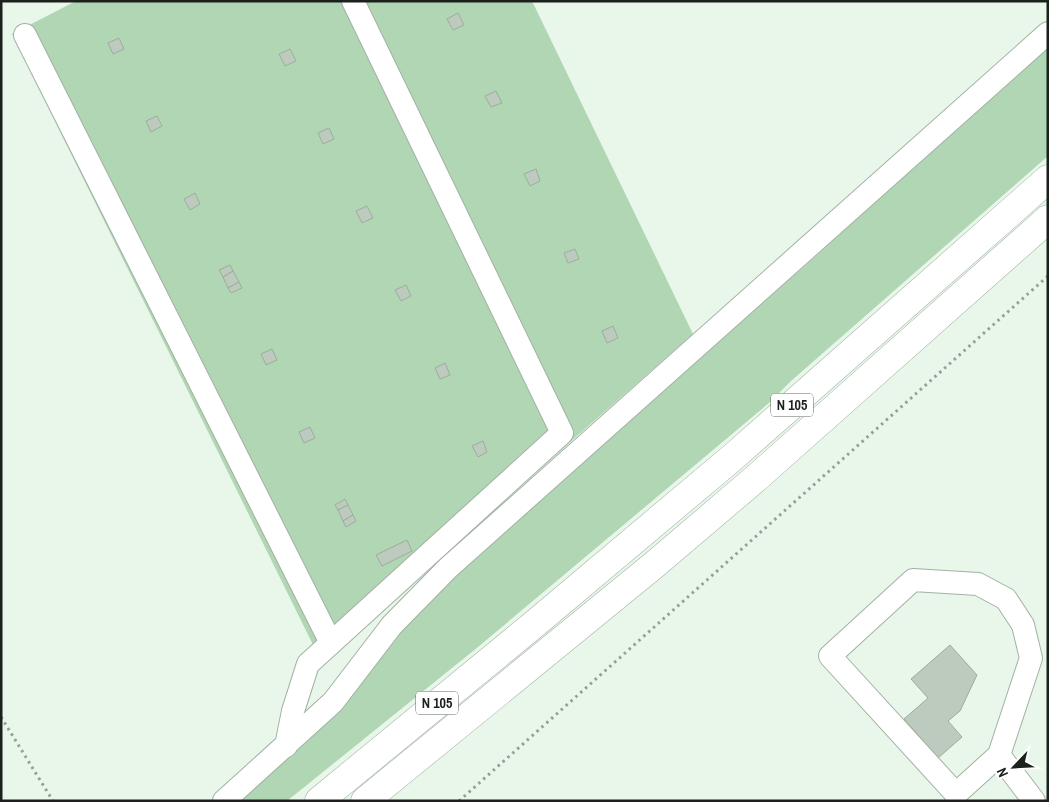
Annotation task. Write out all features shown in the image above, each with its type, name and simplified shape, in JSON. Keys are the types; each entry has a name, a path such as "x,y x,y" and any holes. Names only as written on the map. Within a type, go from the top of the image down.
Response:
{"highway":[{"name":"N 105","path":"319,801 532,626 733,457 1048,179"},
{"name":"N 105","path":"365,801 654,565 1048,220"}],"street":[{"path":"286,746 293,711 308,664 562,433 353,1"},
{"path":"224,801 333,702 392,625 448,568 1048,33"},
{"path":"25,34 331,644"},
{"path":"913,580 978,584 1006,599 1024,626 1032,658 999,755 956,794 830,656 913,580"},
{"path":"999,755 1034,801"}],"path":[{"path":"459,801 1048,276"},
{"path":"1,716 53,801"}],"green space":[{"path":"76,1 532,1 693,334 321,661 12,34"},
{"path":"1048,45 1048,156 791,381 769,403 478,647 287,801 234,801 422,605 617,426 806,265"}],"building":[{"path":"458,13 464,25 453,30 447,19"},
{"path":"119,38 124,49 113,54 108,43"},
{"path":"290,49 296,61 285,66 279,54"},
{"path":"496,91 502,103 491,107 485,96"},
{"path":"157,116 162,126 151,132 146,121"},
{"path":"329,128 334,139 323,144 318,133"},
{"path":"536,169 540,181 530,186 524,174"},
{"path":"195,193 200,204 190,210 184,199"},
{"path":"367,206 373,218 362,223 356,211"},
{"path":"575,249 579,259 568,263 564,253"},
{"path":"230,265 233,271 223,277 219,270"},
{"path":"233,271 239,282 228,288 223,277"},
{"path":"239,282 242,288 231,293 228,288"},
{"path":"406,285 411,296 401,301 395,290"},
{"path":"613,326 618,338 607,343 602,331"},
{"path":"272,349 277,360 266,365 261,354"},
{"path":"445,363 450,375 440,379 435,368"},
{"path":"310,427 315,438 304,443 299,432"},
{"path":"483,441 487,452 478,457 472,446"},
{"path":"345,499 348,505 338,510 335,505"},
{"path":"348,505 353,515 343,521 338,510"},
{"path":"353,515 356,521 346,527 343,521"},
{"path":"407,540 412,551 382,566 376,555"},
{"path":"950,645 977,675 960,711 948,721 962,737 938,758 904,719 928,698 911,679"}]}
